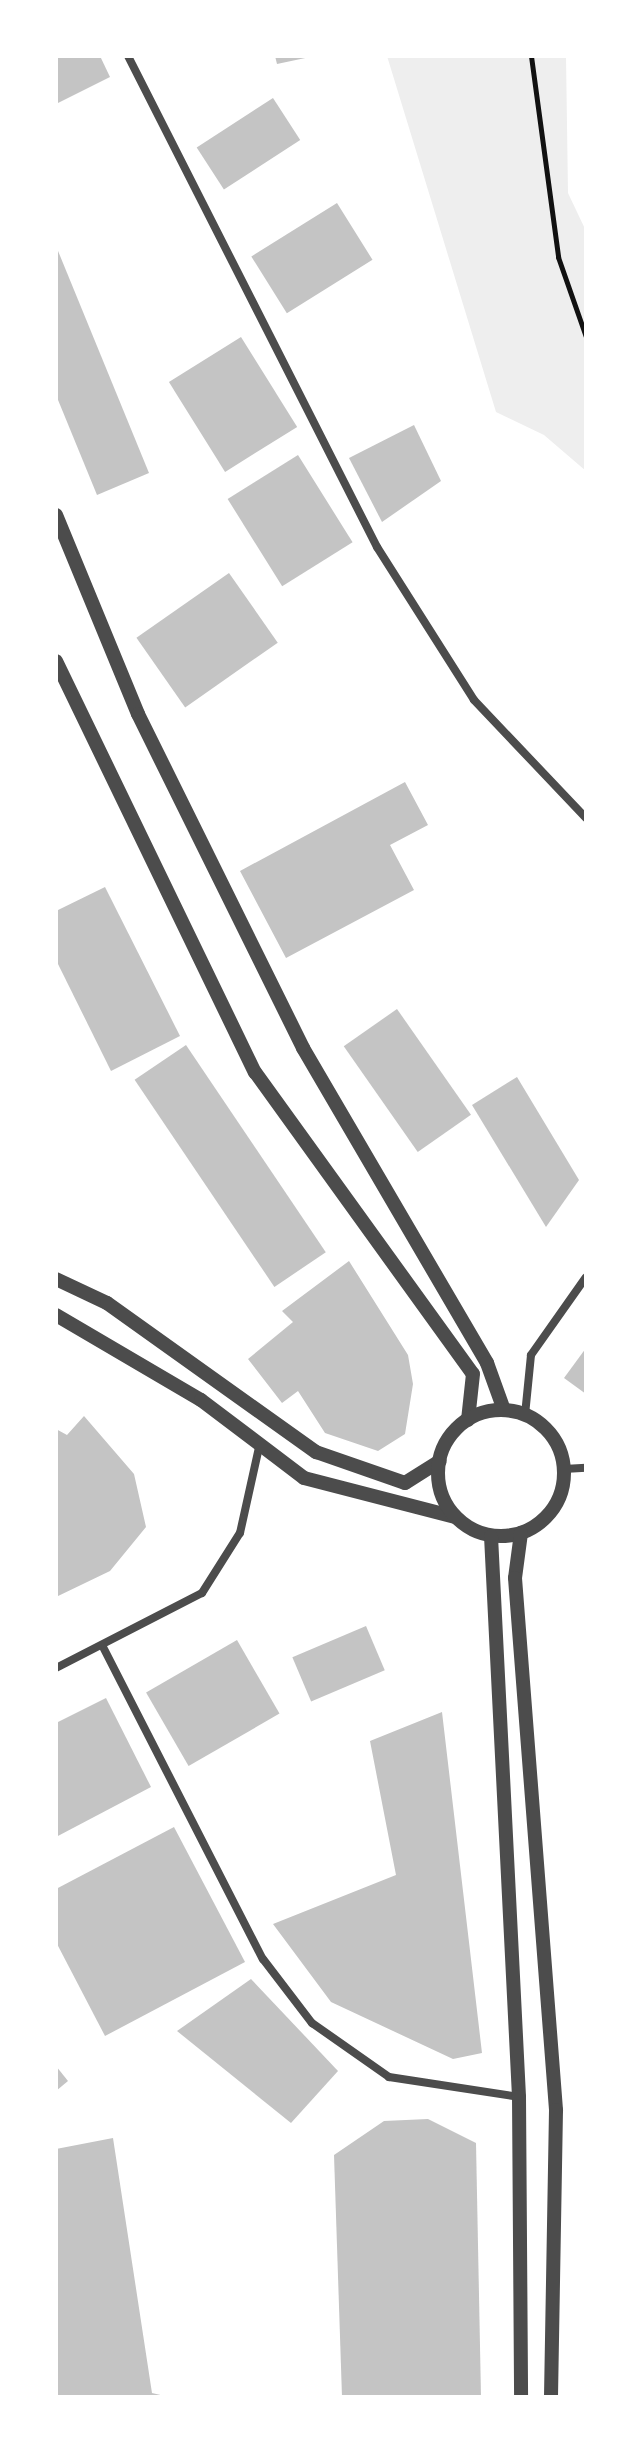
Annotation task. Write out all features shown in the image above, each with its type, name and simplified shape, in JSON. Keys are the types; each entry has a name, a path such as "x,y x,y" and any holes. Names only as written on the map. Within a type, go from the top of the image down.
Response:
{"street":[{"path":"128,56 377,547 474,700 586,818"},
{"path":"56,515 138,714 296,1034 487,1363 504,1410"},
{"path":"56,661 255,1072 473,1374 468,1420 440,1461 405,1483 316,1452 107,1303 56,1279"},
{"path":"525,1415 531,1355 586,1277"},
{"path":"56,1315 201,1400 259,1447 304,1478 455,1517 491,1536 521,1533 554,1508 564,1469 552,1436 525,1415 504,1410 468,1420"},
{"path":"56,1668 202,1593 240,1533 259,1447"},
{"path":"440,1461 441,1491 455,1517"},
{"path":"564,1469 586,1468"},
{"path":"521,1533 515,1578 556,2110 551,2397"},
{"path":"491,1536 519,2097 521,2397"},
{"path":"102,1645 263,1959 312,2023 389,2077 519,2097"}],"path":[{"path":"531,56 558,257 586,337"}],"shaded area":[{"path":"387,56 566,56 568,193 586,231 586,471 544,435 496,412"}],"building":[{"path":"56,56 100,56 110,77 56,104"},
{"path":"275,56 310,56 310,57 277,64"},
{"path":"273,98 300,140 224,189 197,148"},
{"path":"337,203 373,260 287,313 251,257"},
{"path":"56,246 149,473 97,495 56,395"},
{"path":"241,337 297,427 225,472 169,382"},
{"path":"414,425 441,481 382,522 349,458"},
{"path":"298,455 353,542 282,586 228,499"},
{"path":"229,573 278,643 185,707 136,638"},
{"path":"405,782 428,825 390,845 414,890 286,958 240,871"},
{"path":"105,887 180,1036 111,1071 56,960 56,911"},
{"path":"397,1009 471,1115 418,1152 344,1046"},
{"path":"186,1045 326,1252 274,1287 135,1080"},
{"path":"517,1077 579,1180 546,1227 472,1105"},
{"path":"349,1261 408,1355 413,1384 405,1434 378,1451 325,1433 298,1391 282,1403 248,1359 293,1322 282,1311"},
{"path":"586,1348 586,1394 564,1378"},
{"path":"84,1416 134,1474 146,1527 110,1571 56,1597 56,1429 67,1435"},
{"path":"366,1626 385,1670 311,1701 292,1657"},
{"path":"237,1640 280,1714 189,1766 146,1692"},
{"path":"106,1698 151,1787 56,1837 56,1723"},
{"path":"442,1712 482,2053 453,2059 331,2002 273,1924 396,1875 370,1741"},
{"path":"174,1827 245,1962 105,2036 56,1942 56,1889"},
{"path":"251,1979 338,2071 291,2123 177,2031"},
{"path":"56,2066 68,2081 56,2091"},
{"path":"428,2119 476,2143 481,2397 342,2397 334,2155 384,2121"},
{"path":"113,2138 152,2393 169,2397 56,2397 56,2149"}]}
